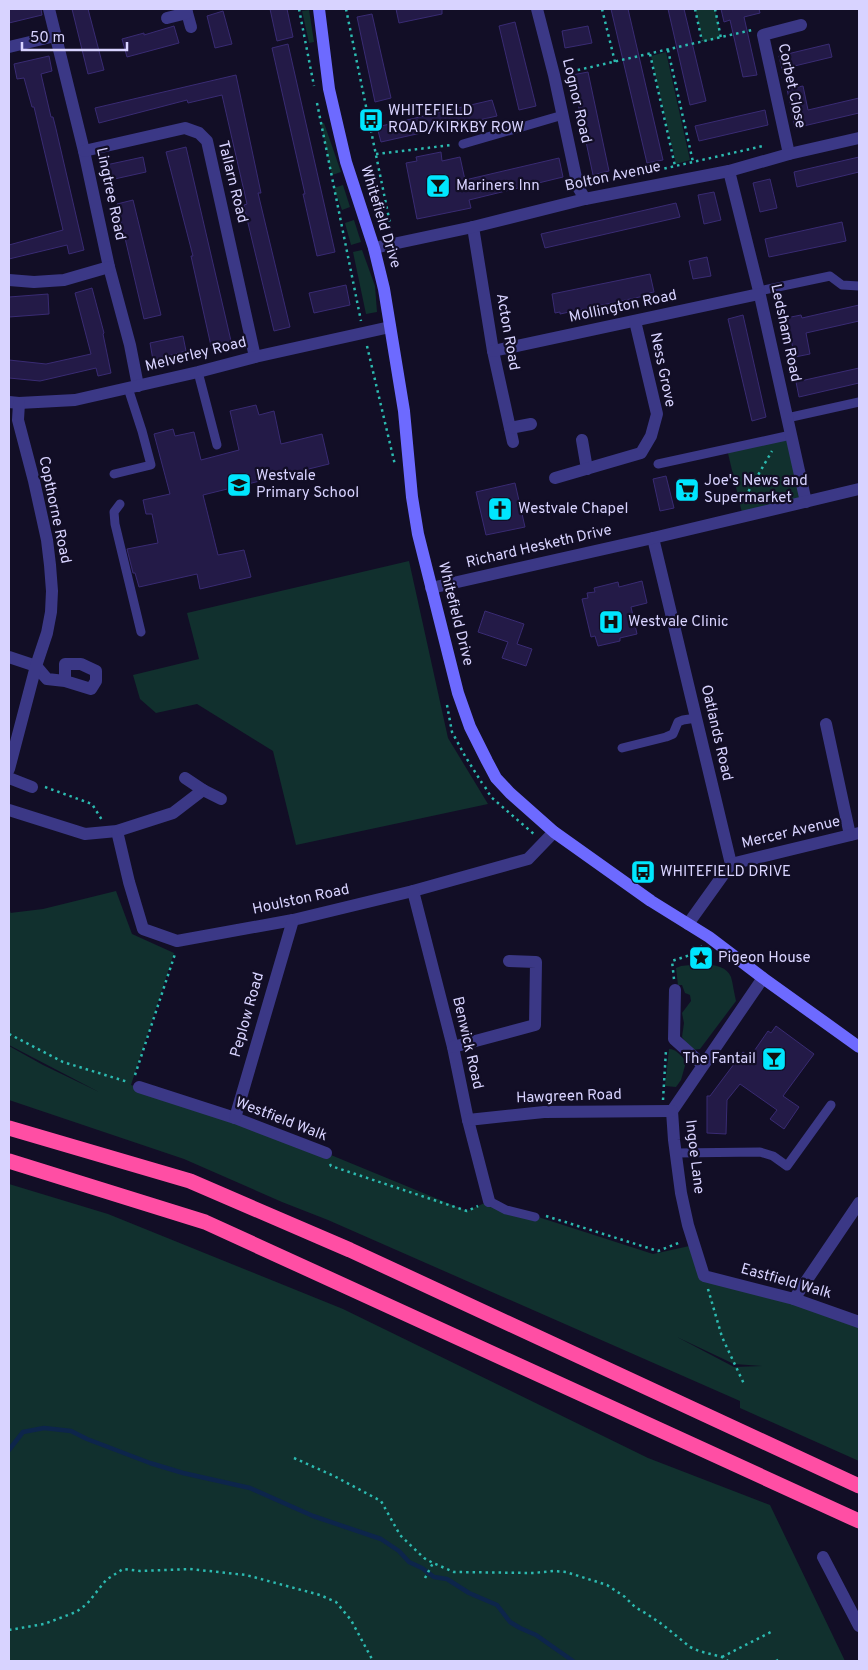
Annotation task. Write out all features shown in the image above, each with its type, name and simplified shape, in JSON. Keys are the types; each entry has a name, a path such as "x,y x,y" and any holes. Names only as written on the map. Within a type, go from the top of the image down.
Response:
{"highway":[{"path":"9,1128 190,1182 350,1250 859,1486"},
{"path":"9,1161 205,1222 859,1521"}],"main road":[{"name":"Whitefield Drive","path":"319,9 331,98 346,162 374,248 384,289 404,411 412,497 418,534 458,693 470,727 487,761 496,778 510,793 554,832 651,901 709,937 859,1047"}],"street":[{"name":"Lingtree Road","path":"49,9 84,151 109,267 130,345 133,387"},
{"name":"Lognor Road","path":"537,9 554,75 578,187 585,199"},
{"path":"167,18 186,11 191,27"},
{"name":"Corbet Close","path":"789,154 763,34 801,25"},
{"path":"9,47 55,36"},
{"name":"Tallarn Road","path":"84,151 185,128 199,133 207,140 256,357"},
{"name":"Bolton Avenue","path":"374,248 472,227 585,199 729,171 789,154 859,138"},
{"name":"Ledsham Road","path":"729,171 787,418 786,436 806,502"},
{"name":"Acton Road","path":"472,227 493,351 514,442"},
{"path":"9,280 34,282 64,280 109,267"},
{"name":"Mollington Road","path":"493,351 635,322 759,293"},
{"name":"Ness Grove","path":"555,478 641,453 651,436 657,414 635,322"},
{"name":"Melverley Road","path":"14,402 75,400 390,327"},
{"name":"Copthorne Road","path":"9,769 36,666 48,633 51,612 50,565 41,511 14,402"},
{"path":"510,428 531,424"},
{"path":"582,440 587,469"},
{"name":"Richard Hesketh Drive","path":"431,588 859,489"},
{"name":"Oatlands Road","path":"653,538 731,864"},
{"path":"9,657 36,666 47,679 65,681"},
{"path":"826,724 855,834"},
{"path":"9,778 32,787"},
{"path":"185,778 203,790 221,798"},
{"path":"9,810 86,834 114,831 173,813 203,790"},
{"name":"Houlston Road","path":"114,831 143,929 177,941 293,920 413,891 528,859 554,832"},
{"name":"Mercer Avenue","path":"731,864 855,834"},
{"path":"688,924 731,864"},
{"name":"Benwick Road","path":"413,891 453,1046 468,1120 489,1201"},
{"name":"Peplow Road","path":"235,1118 293,920"},
{"path":"453,1046 535,1025 536,962 509,961"},
{"name":"Ingoe Lane","path":"704,1276 681,1193 676,1152 667,1111 703,1065 763,978"},
{"path":"675,990 674,1039 703,1065"},
{"name":"Westfield Walk","path":"139,1087 235,1118 326,1153"},
{"name":"Hawgreen Road","path":"468,1120 544,1112 667,1111"},
{"path":"794,1299 859,1203"},
{"name":"Eastfield Walk","path":"704,1276 794,1299 859,1322"},
{"path":"823,1557 859,1626"}],"lane":[{"path":"463,144 563,115"},
{"path":"759,293 830,276 842,285 859,286"},
{"path":"198,372 217,445"},
{"path":"114,474 151,464 133,387"},
{"path":"787,418 859,402"},
{"path":"658,464 786,436"},
{"path":"120,504 114,512 115,524 141,632"},
{"path":"622,748 666,737 673,734 678,722 696,718"},
{"path":"676,1152 760,1152 773,1156 787,1166 830,1105"},
{"path":"489,1201 506,1210 535,1218"}],"path":[{"path":"299,9 364,333"},
{"path":"346,9 394,244"},
{"path":"602,9 615,62"},
{"path":"695,9 702,42"},
{"path":"715,9 721,38"},
{"path":"554,75 754,30 763,34"},
{"path":"668,50 693,162"},
{"path":"650,54 675,166"},
{"path":"656,170 786,141"},
{"path":"376,154 463,144"},
{"path":"747,516 747,494 786,436"},
{"path":"32,787 38,784 92,804 114,831"},
{"path":"675,990 672,962 696,953 709,937"},
{"path":"9,1034 63,1062 132,1083 176,951 177,941"},
{"path":"667,1111 667,1046 674,1039"},
{"name":"Westfield Walk","path":"326,1153 331,1166 467,1211 489,1201"},
{"path":"535,1218 549,1216 658,1251 692,1237"},
{"path":"704,1276 722,1337 744,1384"},
{"path":"294,1458 334,1476 381,1502 400,1535 424,1558 433,1563 454,1572 566,1572 607,1584 690,1647 722,1657 728,1661"},
{"path":"425,1578 433,1563"},
{"path":"9,1630 44,1624 76,1612 86,1604 106,1580 123,1569 140,1571 190,1569 246,1576 320,1595 336,1602 351,1620 373,1661"},
{"path":"722,1657 771,1632"},
{"path":"776,1661 780,1659"}],"green space":[{"path":"695,9 715,9 721,38 703,42"},
{"path":"309,10 314,42 309,43 302,11"},
{"path":"666,52 690,160 676,164 651,56"},
{"path":"324,123 341,172 332,175 321,124"},
{"path":"343,185 350,207 342,210 334,188"},
{"path":"354,220 361,242 351,245 345,223"},
{"path":"362,250 375,286 377,312 366,314 353,252"},
{"path":"791,435 806,502 743,517 727,449"},
{"path":"409,561 448,738 488,804 296,845 273,751 197,704 156,713 140,699 133,675 199,659 187,613"},
{"path":"116,891 132,934 174,953 131,1085 326,1153 467,1211 489,1201 653,1254 694,1245 704,1276 859,1323 859,1461 740,1408 740,1401 328,1220 184,1159 9,1100 9,1046 99,1092 9,1045 9,911 10,913 43,909","holes":["677,1337 734,1364 762,1366 734,1367"]},
{"path":"681,966 716,966 727,972 732,980 736,1001 700,1049 692,1050 682,1037 684,1023 682,1013 691,1001 690,995 685,993 682,985 678,985 676,968"},
{"path":"669,1049 677,1052 686,1062 681,1080 676,1087 665,1086"},
{"path":"9,1184 108,1214 343,1309 648,1458 770,1505 845,1661 9,1661"}],"building":[{"path":"9,9 41,9 42,15 9,23"},
{"path":"72,9 88,9 104,70 88,74"},
{"path":"270,9 287,9 293,37 277,41"},
{"path":"396,9 442,9 442,14 399,23"},
{"path":"611,9 628,9 663,160 647,163"},
{"path":"668,9 684,9 706,101 690,105"},
{"path":"721,9 759,9 760,13 744,17 757,75 743,77 730,20 724,22"},
{"path":"223,11 232,44 215,48 207,16"},
{"path":"372,14 391,98 375,102 357,17"},
{"path":"515,22 536,106 519,110 499,26"},
{"path":"174,26 179,43 127,57 122,39"},
{"path":"588,26 592,43 565,48 562,31"},
{"path":"288,44 335,252 317,256 272,48"},
{"path":"829,44 832,57 782,69 779,56"},
{"path":"49,56 52,71 41,74 51,117 53,117 56,129 84,250 69,254 67,245 9,259 9,245 63,230 34,107 32,107 24,78 17,79 14,64"},
{"path":"588,72 609,171 593,175 572,75"},
{"path":"236,75 261,193 258,193 290,327 274,331 247,219 244,205 247,204 222,95 188,103 187,100 99,123 95,108"},
{"path":"803,86 808,110 859,98 859,113 795,128 787,89"},
{"path":"492,100 497,116 381,142 377,127"},
{"path":"765,110 768,125 699,141 695,126"},
{"path":"186,147 231,341 211,346 191,256 193,256 166,152"},
{"name":"Mariners Inn","path":"441,152 442,161 460,157 465,180 559,158 563,177 469,200 471,208 417,219 406,163 417,161 416,157"},
{"path":"143,157 146,172 110,180 106,165"},
{"path":"859,157 859,172 797,187 794,172"},
{"path":"770,179 777,208 760,212 753,183"},
{"path":"714,192 721,220 704,224 698,195"},
{"path":"133,200 161,315 144,319 117,204"},
{"path":"676,203 680,217 545,248 541,234"},
{"path":"842,222 846,241 769,257 765,239"},
{"path":"707,257 711,276 693,279 689,261"},
{"path":"650,274 654,292 649,293 649,295 560,314 560,312 555,313 552,294"},
{"path":"346,285 350,305 314,313 309,293"},
{"path":"92,288 104,333 111,373 98,376 96,368 40,381 9,378 9,360 46,364 91,354 75,293"},
{"path":"48,294 49,314 9,317 9,297"},
{"path":"859,305 859,321 806,333 810,354 795,357 786,318 801,315 802,318"},
{"path":"743,315 766,417 752,421 728,319"},
{"path":"183,336 186,351 153,360 150,343"},
{"path":"859,368 859,383 799,397 796,382"},
{"path":"256,405 259,415 274,411 281,444 322,434 329,464 203,495 218,555 244,550 251,577 200,589 197,574 139,587 135,573 133,573 127,549 158,543 152,514 146,514 143,500 170,494 154,434 173,429 175,436 194,432 201,460 239,450 230,411"},
{"path":"666,476 674,508 660,511 653,479"},
{"name":"Westvale Chapel","path":"515,483 525,527 486,535 476,492"},
{"name":"Westvale Clinic","path":"642,581 647,603 631,607 637,634 620,638 620,641 598,646 595,636 591,637 582,599 588,598 587,593 595,592 594,588 618,582 619,587"},
{"path":"485,611 524,624 517,644 532,649 526,666 502,658 508,642 478,632"},
{"path":"776,1026 814,1054 783,1096 799,1107 784,1129 770,1119 777,1110 740,1084 727,1100 726,1134 707,1133 707,1096 710,1096 743,1052 750,1057 768,1031 771,1033"}],"waterway":[{"path":"9,1450 23,1432 44,1428 71,1431 150,1463 183,1473 250,1488 313,1516 381,1539 399,1551 409,1562 422,1568 434,1577 447,1579 469,1593 497,1605 510,1622 536,1635 573,1661"}],"place":[{"name":"WHITEFIELD ROAD/KIRKBY ROW","path":"371,120"},
{"name":"Mariners Inn","path":"438,186"},
{"name":"Westvale Primary School","path":"239,485"},
{"name":"Joe's News and Supermarket","path":"687,490"},
{"name":"Westvale Chapel","path":"500,509"},
{"name":"Westvale Clinic","path":"611,622"},
{"name":"WHITEFIELD DRIVE","path":"643,872"},
{"name":"Pigeon House","path":"701,958"},
{"name":"The Fantail","path":"774,1059"}]}
